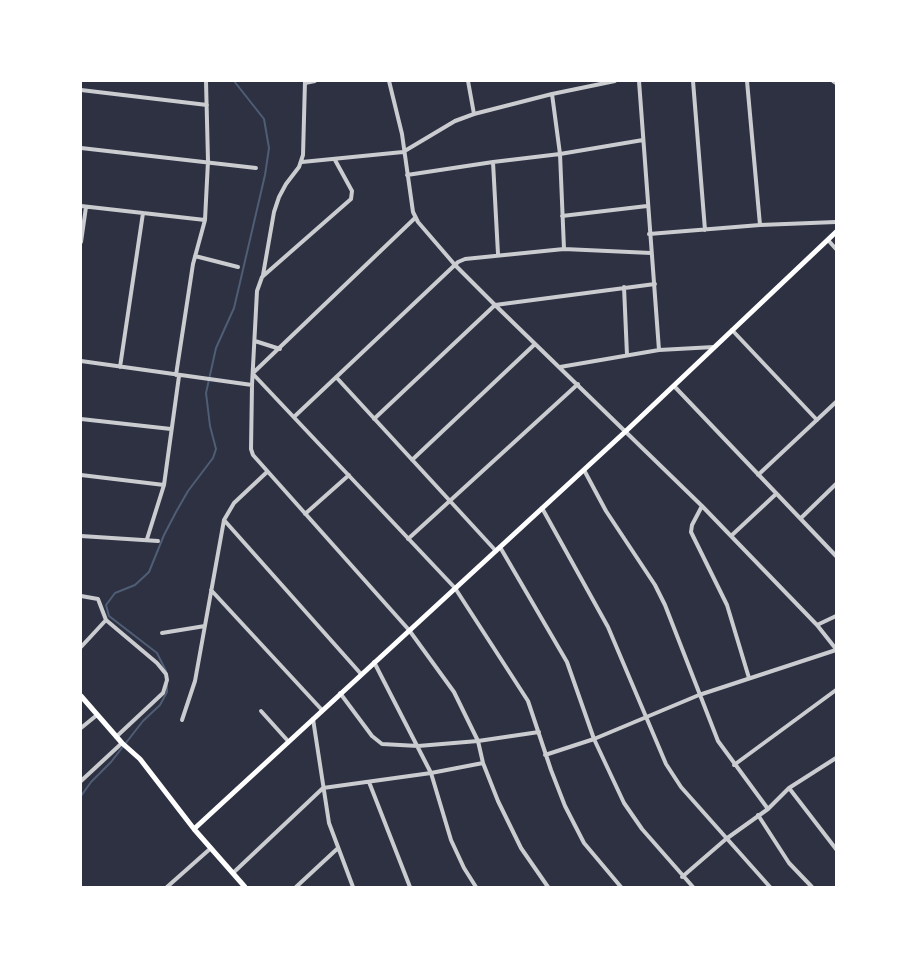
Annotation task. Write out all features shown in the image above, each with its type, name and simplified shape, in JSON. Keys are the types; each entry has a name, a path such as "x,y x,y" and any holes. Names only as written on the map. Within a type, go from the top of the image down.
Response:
{"main road":[{"path":"194,829 626,432 836,232"},
{"path":"81,696 122,744 136,754 194,829 245,887"}],"street":[{"path":"147,539 164,485 195,256 205,220 208,161 206,81"},
{"path":"315,81 305,82 302,162 279,197 256,300 251,449 255,460 409,630 454,692 478,741 483,762 498,801 521,848 548,887"},
{"path":"389,81 402,134 415,218 455,266 702,506 834,643 836,650 699,695 648,718 545,755"},
{"path":"468,81 474,114"},
{"path":"302,162 403,152 455,121 474,114 615,81"},
{"path":"639,81 658,350"},
{"path":"693,81 705,230"},
{"path":"747,81 760,225"},
{"path":"81,90 207,105"},
{"path":"552,94 560,154 564,249"},
{"path":"407,175 643,140"},
{"path":"81,148 256,168"},
{"path":"262,277 351,199 352,191 335,160"},
{"path":"493,162 498,254"},
{"path":"81,242 83,206 205,220"},
{"path":"562,216 647,206"},
{"path":"120,367 143,213"},
{"path":"253,373 415,218"},
{"path":"649,234 760,225 836,222"},
{"path":"828,240 836,249"},
{"path":"295,416 465,259 564,249 651,253"},
{"path":"195,256 238,267"},
{"path":"374,419 495,305 655,284"},
{"path":"624,287 627,355"},
{"path":"732,330 817,420"},
{"path":"255,341 280,349"},
{"path":"412,460 535,344"},
{"path":"560,367 658,350 715,347"},
{"path":"81,361 252,385"},
{"path":"253,373 455,588 528,700 545,755 565,806 584,843 621,887"},
{"path":"336,377 450,503 498,549 567,662 594,739 624,803 642,829 693,887"},
{"path":"408,540 578,384"},
{"path":"674,386 836,556"},
{"path":"758,475 836,402"},
{"path":"81,419 171,429"},
{"path":"584,470 606,511 666,605 718,741 768,809"},
{"path":"182,720 195,681 224,520 230,508 267,472"},
{"path":"81,475 164,485"},
{"path":"305,514 349,475"},
{"path":"801,518 836,484"},
{"path":"731,536 776,494"},
{"path":"702,506 692,525 691,532 727,605 749,678"},
{"path":"542,508 608,627 666,764 681,787 770,887"},
{"path":"224,520 361,674"},
{"path":"81,536 158,541"},
{"path":"211,590 322,710"},
{"path":"81,596 98,599 106,620 162,668 167,680 163,693 157,700 117,738"},
{"path":"817,625 836,616"},
{"path":"81,647 106,620"},
{"path":"162,633 206,626"},
{"path":"374,662 431,773 451,840 476,887"},
{"path":"734,765 836,690"},
{"path":"340,693 372,736 382,744 418,746 478,741 539,732"},
{"path":"261,711 288,741"},
{"path":"81,728 97,714"},
{"path":"313,718 329,823 353,887"},
{"path":"81,781 122,744"},
{"path":"682,877 726,839 768,809 789,788 836,758"},
{"path":"233,873 322,788 431,773 483,762"},
{"path":"369,782 410,887"},
{"path":"789,788 836,849"},
{"path":"758,815 789,863 812,887"},
{"path":"167,887 211,848"},
{"path":"296,887 338,848"}],"waterway":[{"path":"166,671 157,653 109,616 106,605 115,593 135,585 149,572 176,512 188,491 213,458 216,449 210,426 206,393 216,348 234,308 265,175 269,148 264,119 234,81"},
{"path":"81,796 143,721 160,705 167,692 167,683"}]}
